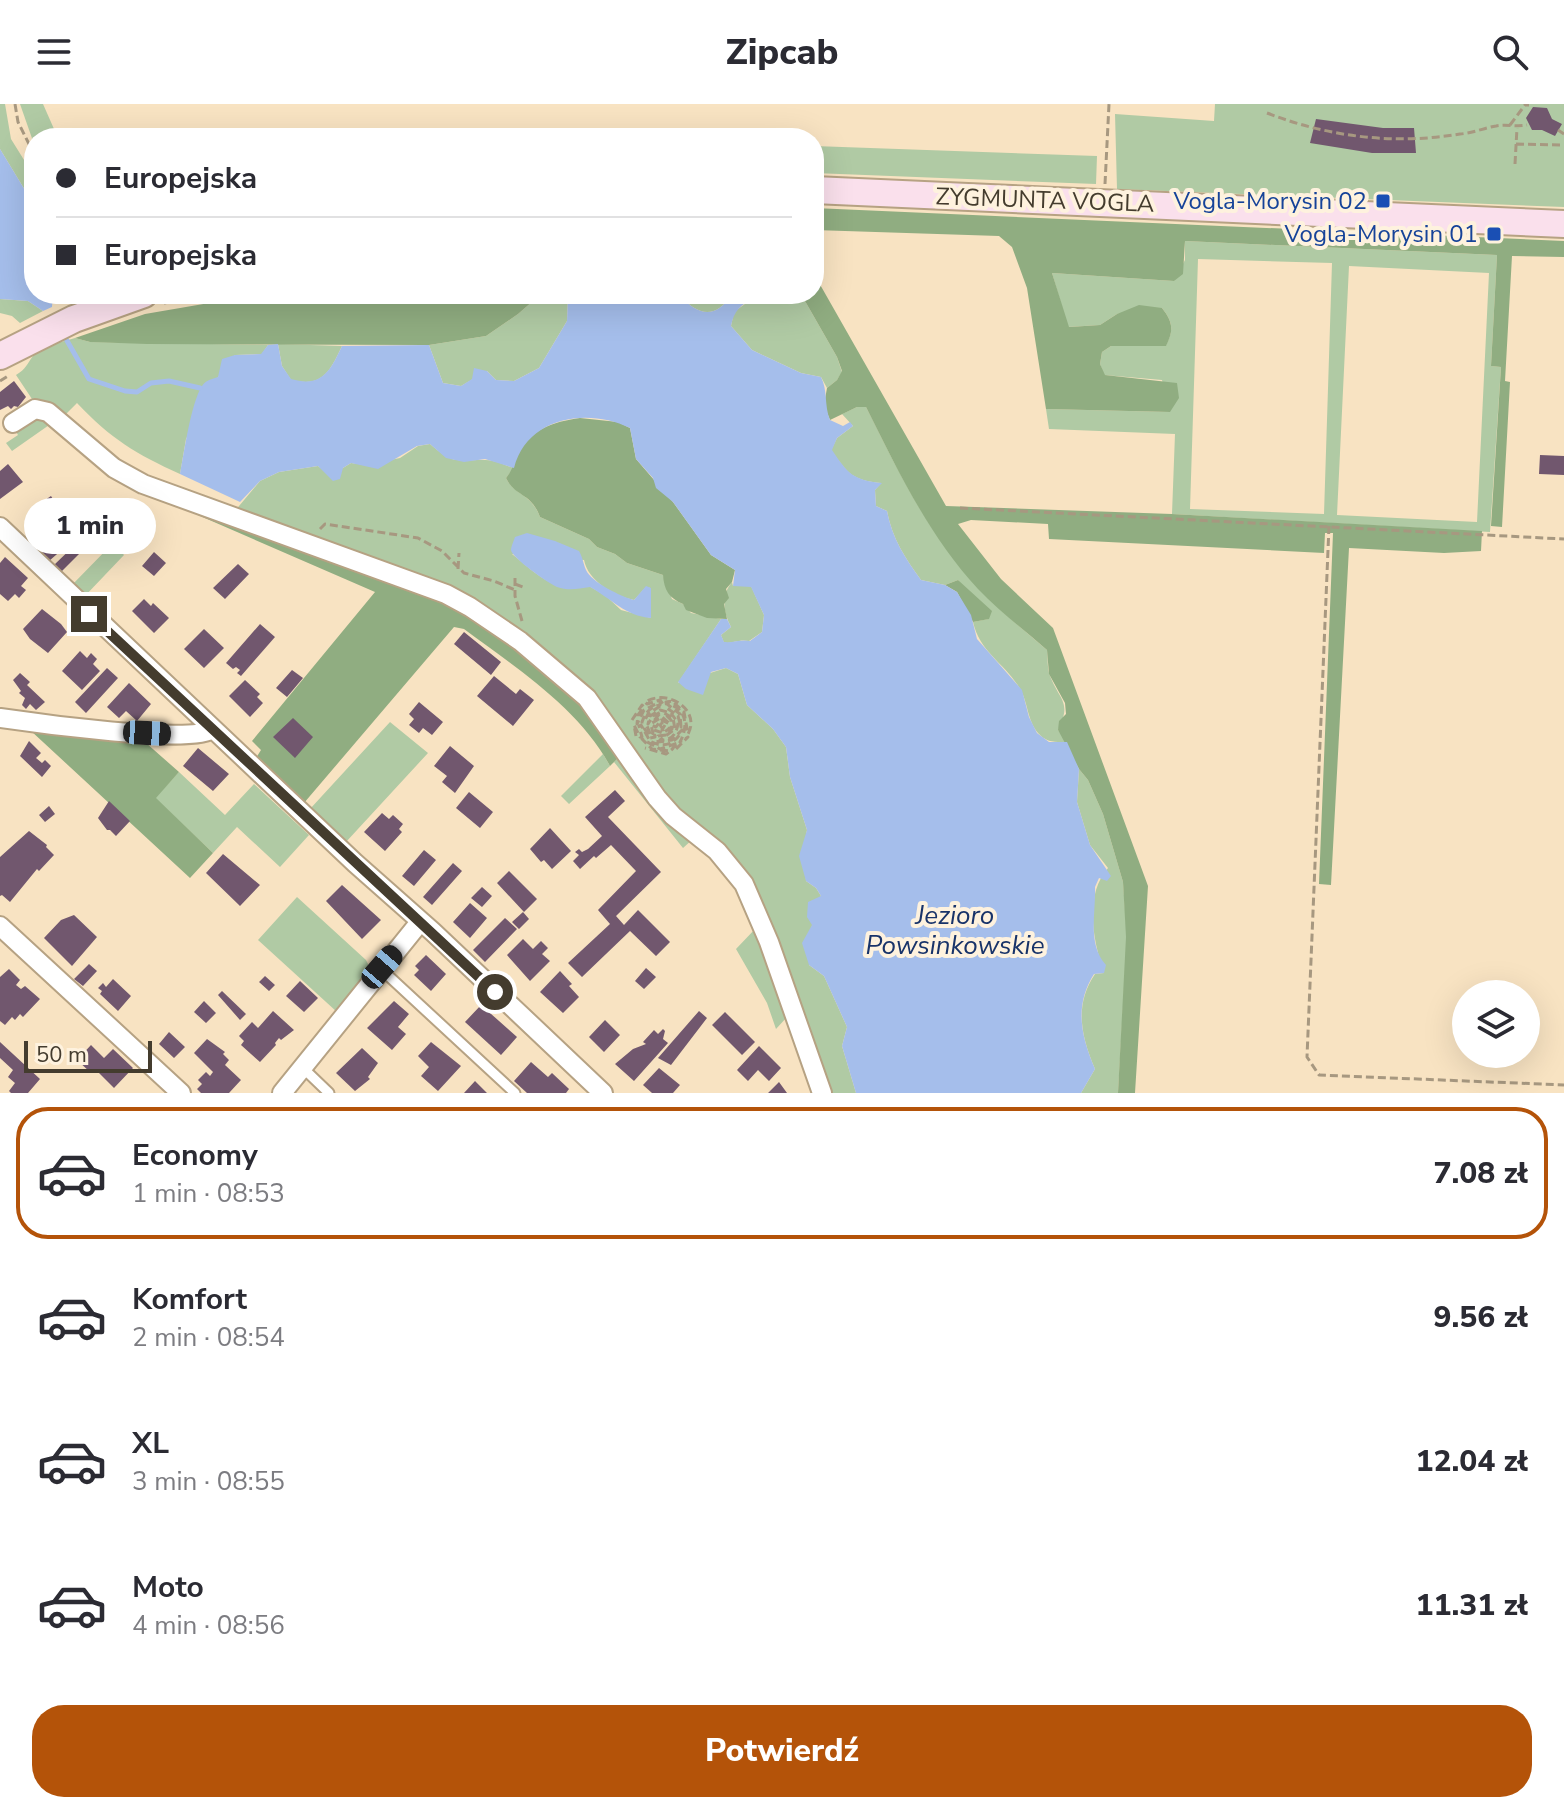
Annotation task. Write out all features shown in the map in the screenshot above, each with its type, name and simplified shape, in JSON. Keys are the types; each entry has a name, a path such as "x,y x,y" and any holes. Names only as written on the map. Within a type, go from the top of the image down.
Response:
{"street":[{"name":"ZYGMUNTA VOGLA","path":"824,190 1564,224"},
{"path":"0,356 74,319 116,304"},
{"path":"9,425 35,409 48,412 100,457 131,478 446,594 520,641 587,698 657,798 673,816 722,856 744,884 777,964 822,1093"},
{"path":"0,527 55,582 603,1093"},
{"path":"0,718 108,731 198,735 213,729"},
{"path":"282,1093 420,922"},
{"path":"0,926 181,1093"}],"lane":[{"path":"381,969 515,1093"},
{"path":"302,1068 329,1093"}],"path":[{"path":"15,104 24,134"},
{"path":"1104,202 1109,104"},
{"path":"1510,126 1525,105 1529,105"},
{"path":"1267,113 1320,131 1371,138 1438,138 1497,125 1527,125"},
{"path":"1515,164 1517,126"},
{"path":"1558,130 1564,134"},
{"path":"1516,144 1564,145"},
{"path":"960,508 1564,539"},
{"path":"305,542 325,524 418,538 442,551 458,569 471,576 515,590"},
{"path":"1329,526 1307,1057 1319,1075 1564,1085"},
{"path":"371,539 372,531"},
{"path":"458,569 459,553"},
{"path":"515,578 522,621 520,641"},
{"path":"515,584 523,587"},
{"path":"632,720 642,705 644,707 638,715 637,724 650,705 661,703 649,710 643,723 653,710 662,706 660,700 645,704 651,699 675,699 687,710 690,718 688,734 684,712 672,701 666,702 667,708 678,716 680,727 683,727 680,714 667,704 677,707 685,720 680,742 688,737 681,747 671,751 679,745 677,743 660,749 642,739 652,749 668,750 670,753 650,751 638,740 634,726 637,726 640,737 641,725 650,741 663,745 676,740 682,730 672,740 658,742 658,736 666,735 672,729 671,720 664,713 669,714 675,724 671,734 660,740 675,734 678,723 671,713 660,710 650,716 648,724 653,716 661,712 652,723 662,717 670,724 661,720 656,727 651,725 651,736 647,726 644,728 650,738 656,735 654,730 663,733 670,728 662,728"}],"green space":[{"path":"0,104 5,104 11,139 24,160 24,189 0,149"},
{"path":"20,104 43,104 54,128 28,128"},
{"path":"1215,104 1564,104 1564,207 1117,189 1115,114 1214,121"},
{"path":"824,146 1097,156 1096,184 824,173"},
{"path":"824,208 1564,241 1564,257 1512,256 1505,381 1510,382 1502,527 1491,526 1501,367 1491,366 1497,255 1185,241 1183,274 1174,281 1052,273 1069,327 1100,325 1139,305 1162,308 1171,326 1166,346 1111,346 1102,352 1100,364 1105,375 1177,383 1179,398 1170,412 1046,409 1027,288 1012,247 999,236 824,230"},
{"path":"1185,241 1497,255 1491,366 1501,367 1490,532 1172,514 1175,434 1049,429 1046,409 1170,412 1162,380 1104,375 1100,364 1102,352 1111,346 1166,345 1171,326 1162,308 1117,314 1100,325 1068,327 1052,273 1174,281 1185,260","holes":["1198,259 1332,263 1324,514 1190,509","1349,266 1489,273 1477,522 1337,515"]},
{"path":"824,292 946,506 1172,514 1482,531 1481,551 1444,553 1349,548 1331,885 1319,884 1333,533 1325,533 1324,553 1049,539 1048,524 971,520 958,524 1001,579 1053,628 1148,886 1135,1093 1118,1093 1126,937 1123,882 1103,814 1088,780 1058,730 1059,721 1066,714 1065,703 1049,674 1047,650 1003,613 960,569 929,525 866,407 857,407 830,420 824,405 827,388 842,371 807,304 824,304"},
{"path":"0,299 24,301 24,304 32,304 43,311 20,323 12,316 0,313"},
{"path":"204,304 530,304 486,336 429,345 147,344 90,342 75,338 145,314"},
{"path":"530,304 568,304 567,321 539,368 514,381 496,380 487,371 461,386 443,383 429,345 486,336"},
{"path":"689,304 725,304 706,312"},
{"path":"745,304 807,304 837,357 842,372 827,388 821,377 801,373 752,350 731,326 734,312"},
{"path":"75,338 90,342 268,345 262,354 235,355 218,377 186,439 180,474 125,444 77,403 63,417 36,405 16,375 42,349"},
{"path":"278,344 342,346 324,375 311,382 302,382 291,380 282,366"},
{"path":"857,407 866,407 897,469 959,565 990,599 1047,650 1049,673 1064,707 1058,730 1067,742 1048,740 1034,728 1019,687 986,649 976,632 973,622 988,619 958,580 945,585 921,580 900,547 887,511 876,506 875,490 881,483 863,480 852,474 831,450 837,438 853,426 842,414"},
{"path":"32,415 52,423 12,451 6,443 18,435 13,427"},
{"path":"580,418 618,422 630,428 636,459 673,502 711,555 735,570 732,582 726,589 729,598 724,604 727,619 707,618 686,610 668,593 663,575 627,563 597,547 589,539 540,517 532,503 510,484 506,478 528,439 543,428"},
{"path":"430,444 454,460 491,460 514,468 506,478 532,503 540,517 589,539 597,547 627,563 663,575 672,599 683,604 691,613 721,619 678,683 726,668 738,674 747,705 773,729 786,747 790,777 807,830 804,846 806,881 821,896 812,925 809,965 824,976 847,1027 842,1046 856,1093 828,1093 751,887 681,816 566,674 234,512 260,481 279,472 318,466 326,472 351,463 366,465 400,458 418,446","holes":["512,554 584,560 596,581 618,595 634,600 646,587 650,588 651,618 621,610 589,586 566,587 548,581"]},
{"path":"194,508 440,596 517,645 586,703 622,754 610,766 597,745 564,707 464,629 454,627 304,803 256,758 261,750 252,741 375,592 191,512"},
{"path":"113,543 124,555 84,597 71,586"},
{"path":"958,580 992,611 989,619 973,622 957,592 945,585"},
{"path":"732,582 733,586 751,586 764,615 762,632 749,641 724,643 721,635 731,627 726,615 725,598"},
{"path":"390,722 428,753 346,842 310,809"},
{"path":"30,730 137,735 179,772 156,798 213,853 190,878"},
{"path":"603,754 610,766 569,804 561,796"},
{"path":"622,754 711,852 709,857 693,839 683,848 614,762"},
{"path":"1079,769 1088,780 1103,814 1123,882 1127,937 1118,1093 1081,1093 1095,1069 1083,1033 1082,1009 1095,974 1104,973 1094,933 1093,905 1100,879 1108,868 1090,845 1077,802"},
{"path":"179,772 225,815 254,784 309,835 280,867 237,827 213,853 155,798"},
{"path":"297,897 366,960 371,970 337,1012 258,940"},
{"path":"756,928 787,1017 776,1029 767,1003 736,949"}],"water":[{"path":"0,149 24,189 24,301 0,299"},
{"path":"32,304 52,304 43,311"},
{"name":"Jezioro Powsinkowskie","path":"568,304 689,304 706,312 725,304 744,304 738,309 731,326 752,350 801,373 821,377 830,420 843,426 850,422 853,426 837,438 832,450 842,465 864,480 882,483 875,490 876,506 887,511 896,539 915,572 921,580 945,585 957,592 971,615 977,639 1022,690 1037,733 1049,742 1067,742 1079,769 1077,802 1090,845 1111,876 1107,881 1099,878 1095,887 1094,938 1106,965 1104,973 1094,974 1084,998 1083,1033 1095,1069 1081,1093 856,1093 842,1046 847,1027 824,976 809,965 802,943 812,925 807,917 808,902 821,896 806,881 799,856 807,830 790,777 786,747 773,729 747,705 738,674 726,668 711,672 703,695 686,689 678,682 721,619 727,619 731,627 721,635 724,642 750,641 762,632 764,615 751,587 733,586 735,570 711,555 673,502 656,488 653,478 636,459 630,428 596,418 561,421 545,427 532,437 521,451 514,468 485,459 464,462 446,458 430,444 417,446 378,469 351,463 343,468 340,479 333,481 318,466 279,472 260,481 240,502 180,474 194,404 205,382 218,377 222,359 261,354 268,345 278,344 282,366 291,379 310,381 329,370 342,346 429,345 443,383 461,386 472,379 474,368 487,371 496,380 514,381 539,368 567,321"},
{"path":"527,533 579,551 589,575 622,596 634,600 646,586 651,588 651,618 626,610 590,587 573,589 552,585 517,559 511,550 515,537"}],"building":[{"path":"1533,107 1547,108 1552,119 1562,124 1555,136 1542,130 1532,130 1526,118"},
{"path":"1316,119 1383,128 1414,128 1416,153 1372,153 1310,143"},
{"path":"14,381 26,397 18,407 11,409 8,406 0,410 0,392"},
{"path":"1540,455 1564,456 1564,475 1539,474"},
{"path":"8,464 23,482 0,499 0,471"},
{"path":"51,496 56,504 48,510 42,502"},
{"path":"112,506 122,516 115,522 112,519 108,522 102,516"},
{"path":"59,529 71,542 49,561 37,547"},
{"path":"80,540 83,550 61,572 54,565"},
{"path":"154,552 166,563 154,576 142,566"},
{"path":"5,557 28,578 21,586 26,590 19,598 15,594 8,601 0,594 0,563"},
{"path":"238,564 249,574 225,599 213,588"},
{"path":"144,599 169,618 154,633 132,611"},
{"path":"42,609 67,632 48,653 23,629"},
{"path":"260,624 275,637 241,676 237,673 240,670 226,663"},
{"path":"204,629 224,648 204,668 184,649"},
{"path":"464,632 501,662 491,675 454,644"},
{"path":"80,651 87,658 91,653 97,659 93,664 100,671 82,690 62,671"},
{"path":"107,668 118,678 86,713 75,702"},
{"path":"292,670 303,678 287,697 276,688"},
{"path":"20,673 30,682 27,685 45,702 36,710 30,704 26,709 22,705 25,698 13,680"},
{"path":"494,676 516,694 520,689 534,700 513,726 477,696"},
{"path":"245,680 260,694 257,697 263,703 250,717 229,696"},
{"path":"129,683 151,704 137,721 126,711 119,718 107,707"},
{"path":"419,702 443,722 432,735 423,728 419,733 409,725 414,719 409,714"},
{"path":"293,718 313,737 295,758 273,737"},
{"path":"29,741 41,753 36,758 42,763 45,760 51,766 42,777 20,756"},
{"path":"450,746 474,766 455,793 442,782 447,776 434,766"},
{"path":"198,748 229,774 213,791 183,766"},
{"path":"615,790 625,801 608,817 661,872 616,916 624,925 638,910 670,942 656,956 630,931 582,977 568,963 610,924 598,910 636,871 611,845 580,869 573,861 579,855 575,852 588,849 602,836 585,817"},
{"path":"469,792 493,812 480,828 456,808"},
{"path":"109,801 130,821 116,836 98,818"},
{"path":"49,806 55,814 45,822 39,815"},
{"path":"382,813 389,819 393,815 403,824 399,829 402,832 385,851 364,832"},
{"path":"550,828 571,851 552,869 530,849"},
{"path":"29,831 54,855 39,871 37,869 10,902 0,896 0,857"},
{"path":"424,850 436,860 414,886 402,876"},
{"path":"223,854 260,885 240,906 206,873"},
{"path":"453,863 462,871 432,905 423,897"},
{"path":"509,871 537,899 524,912 497,883"},
{"path":"342,885 381,920 362,939 326,901"},
{"path":"482,887 492,896 482,907 471,898"},
{"path":"470,903 487,918 470,938 453,922"},
{"path":"523,912 529,919 519,929 512,922"},
{"path":"74,915 97,937 72,966 44,938 61,920"},
{"path":"505,918 517,929 485,962 473,950"},
{"path":"523,939 533,949 541,941 548,948 542,954 550,961 530,981 507,955"},
{"path":"426,955 446,974 431,991 414,975 419,970 415,966"},
{"path":"89,964 97,971 83,986 74,979"},
{"path":"646,968 656,977 644,989 635,981"},
{"path":"9,969 20,980 16,985 21,989 25,986 40,999 23,1017 20,1014 15,1020 12,1017 5,1025 0,1021 0,977"},
{"path":"560,971 579,997 563,1013 540,992"},
{"path":"265,976 275,985 269,991 259,982"},
{"path":"113,979 131,996 118,1011 100,994 102,991 98,988 103,983 106,987"},
{"path":"300,981 318,998 304,1012 286,996"},
{"path":"222,991 246,1014 240,1020 218,995"},
{"path":"204,1001 216,1013 206,1023 194,1012"},
{"path":"394,1001 409,1014 398,1027 406,1034 392,1050 367,1028"},
{"path":"481,1005 517,1037 501,1055 465,1022"},
{"path":"273,1011 294,1030 281,1040 279,1038 260,1062 241,1045 244,1041 239,1036 252,1022 258,1028"},
{"path":"699,1011 707,1018 671,1065 658,1058"},
{"path":"725,1012 755,1042 742,1055 712,1025"},
{"path":"605,1020 620,1035 604,1052 589,1037"},
{"path":"663,1029 663,1039 668,1043 634,1081 615,1064 633,1049 646,1044 643,1042 654,1030 658,1034"},
{"path":"169,1032 185,1047 174,1058 159,1044"},
{"path":"207,1039 225,1052 223,1054 229,1060 225,1065 241,1080 229,1093 201,1093 197,1089 202,1084 198,1080 206,1072 210,1076 213,1072 194,1053"},
{"path":"0,1042 40,1079 28,1093 9,1091 15,1083 8,1077 13,1070 0,1058"},
{"path":"431,1042 461,1066 438,1091 421,1076 429,1067 418,1056"},
{"path":"91,1045 104,1058 113,1049 133,1068 114,1088 95,1069 91,1073 77,1060"},
{"path":"759,1046 781,1068 769,1081 758,1070 748,1081 737,1070"},
{"path":"362,1048 378,1063 368,1077 370,1079 355,1091 336,1073"},
{"path":"531,1062 548,1077 552,1073 569,1089 566,1093 527,1093 514,1081"},
{"path":"659,1068 680,1085 673,1093 652,1093 643,1085"},
{"path":"475,1081 487,1093 464,1093"},
{"path":"779,1082 787,1093 768,1093"}],"waterway":[{"path":"62,332 89,379 137,392 151,383 169,381 200,388"}],"place":[{"name":"Vogla-Morysin 02","path":"1383,201"},
{"name":"Vogla-Morysin 01","path":"1494,234"}],"route":[{"path":"89,614 495,992"}]}
